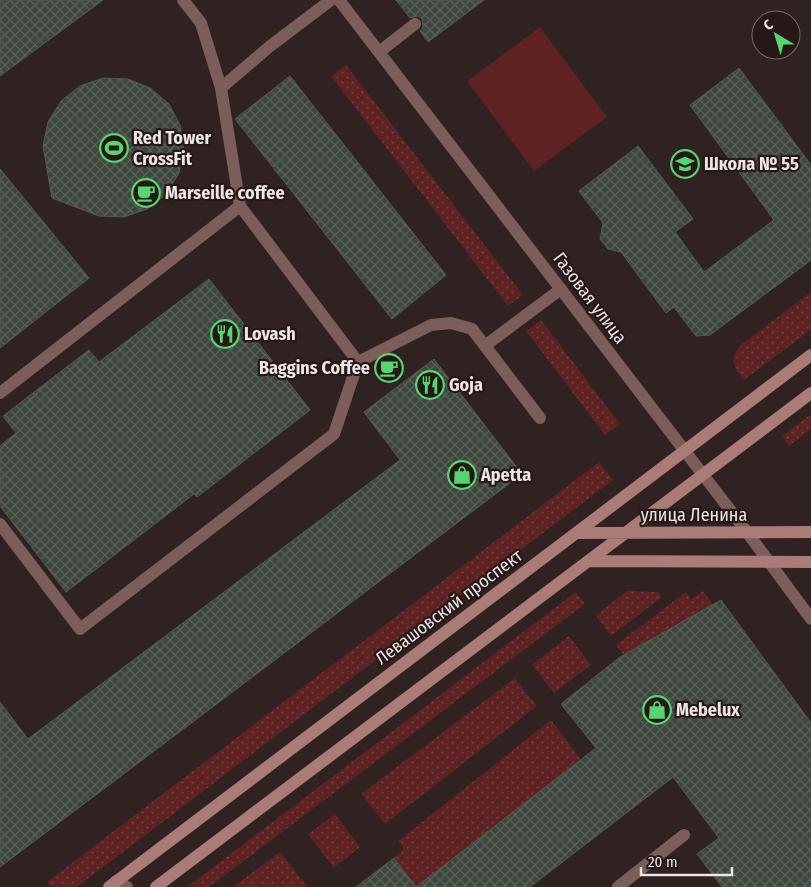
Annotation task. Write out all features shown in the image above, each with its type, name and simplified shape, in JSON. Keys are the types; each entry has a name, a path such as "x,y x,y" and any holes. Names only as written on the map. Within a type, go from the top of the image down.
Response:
{"street":[{"path":"183,0 200,23 221,88 240,206 358,362"},
{"path":"221,88 269,47 331,0"},
{"name":"Газовая улица","path":"339,0 747,532 811,619"},
{"path":"379,52 415,24"},
{"path":"0,393 240,206"},
{"path":"486,346 561,289"},
{"path":"0,524 80,629 334,434 358,362 431,325 451,323 472,329 540,418"},
{"name":"Левашовский проспект","path":"117,886 811,355"},
{"path":"156,887 811,393"},
{"name":"улица Ленина","path":"576,533 811,532"},
{"path":"589,560 811,562"},
{"path":"618,887 684,835"}],"shaded area":[{"path":"540,27 607,117 534,171 467,81"},
{"path":"346,65 523,295 508,306 331,76"},
{"path":"811,292 811,330 744,380 737,371 734,362 738,349"},
{"path":"541,320 620,424 605,435 526,331"},
{"path":"811,414 811,429 789,446 782,436"},
{"path":"599,462 613,480 77,887 51,887 47,882"},
{"path":"627,591 658,592 662,597 611,636 596,615"},
{"path":"703,591 713,605 624,655 616,645 686,592 691,599"},
{"path":"576,592 585,604 209,887 187,887"},
{"path":"569,636 591,665 554,693 532,665"},
{"path":"515,678 537,706 385,824 361,794"},
{"path":"551,720 581,759 416,887 394,858 404,849 398,841"},
{"path":"335,814 360,847 334,868 308,834"},
{"path":"280,852 308,887 233,887"}],"building":[{"path":"0,0 103,0 0,76"},
{"path":"396,0 484,0 428,42 420,31 423,27 422,19 418,16 410,18"},
{"path":"739,68 811,165 811,260 710,335 696,336 674,307 666,313 621,252 608,249 600,239 603,223 579,191 638,146 693,219 675,232 704,272 774,220 690,105"},
{"path":"290,76 446,275 392,319 235,119"},
{"path":"103,78 128,79 150,88 169,104 180,125 184,149 179,173 166,194 147,209 124,217 99,216 52,198 43,146 48,122 61,101 80,86"},
{"path":"0,169 89,278 0,348"},
{"path":"209,279 310,410 197,497 194,494 66,592 0,506 0,446 16,433 3,416 89,350 99,362"},
{"path":"434,359 522,474 0,867 0,702 28,739 400,460 364,412"},
{"path":"721,600 811,723 811,887 722,887 697,854 719,838 673,777 530,887 416,887 596,748 561,704 620,657"},
{"path":"394,858 416,887 356,887"}],"place":[{"name":"Red Tower CrossFit","path":"114,148"},
{"name":"Школа № 55","path":"685,164"},
{"name":"Marseille coffee","path":"146,193"},
{"name":"Lovash","path":"225,334"},
{"name":"Baggins Coffee","path":"389,368"},
{"name":"Goja","path":"430,385"},
{"name":"Apetta","path":"462,475"},
{"name":"Mebelux","path":"657,710"}]}
